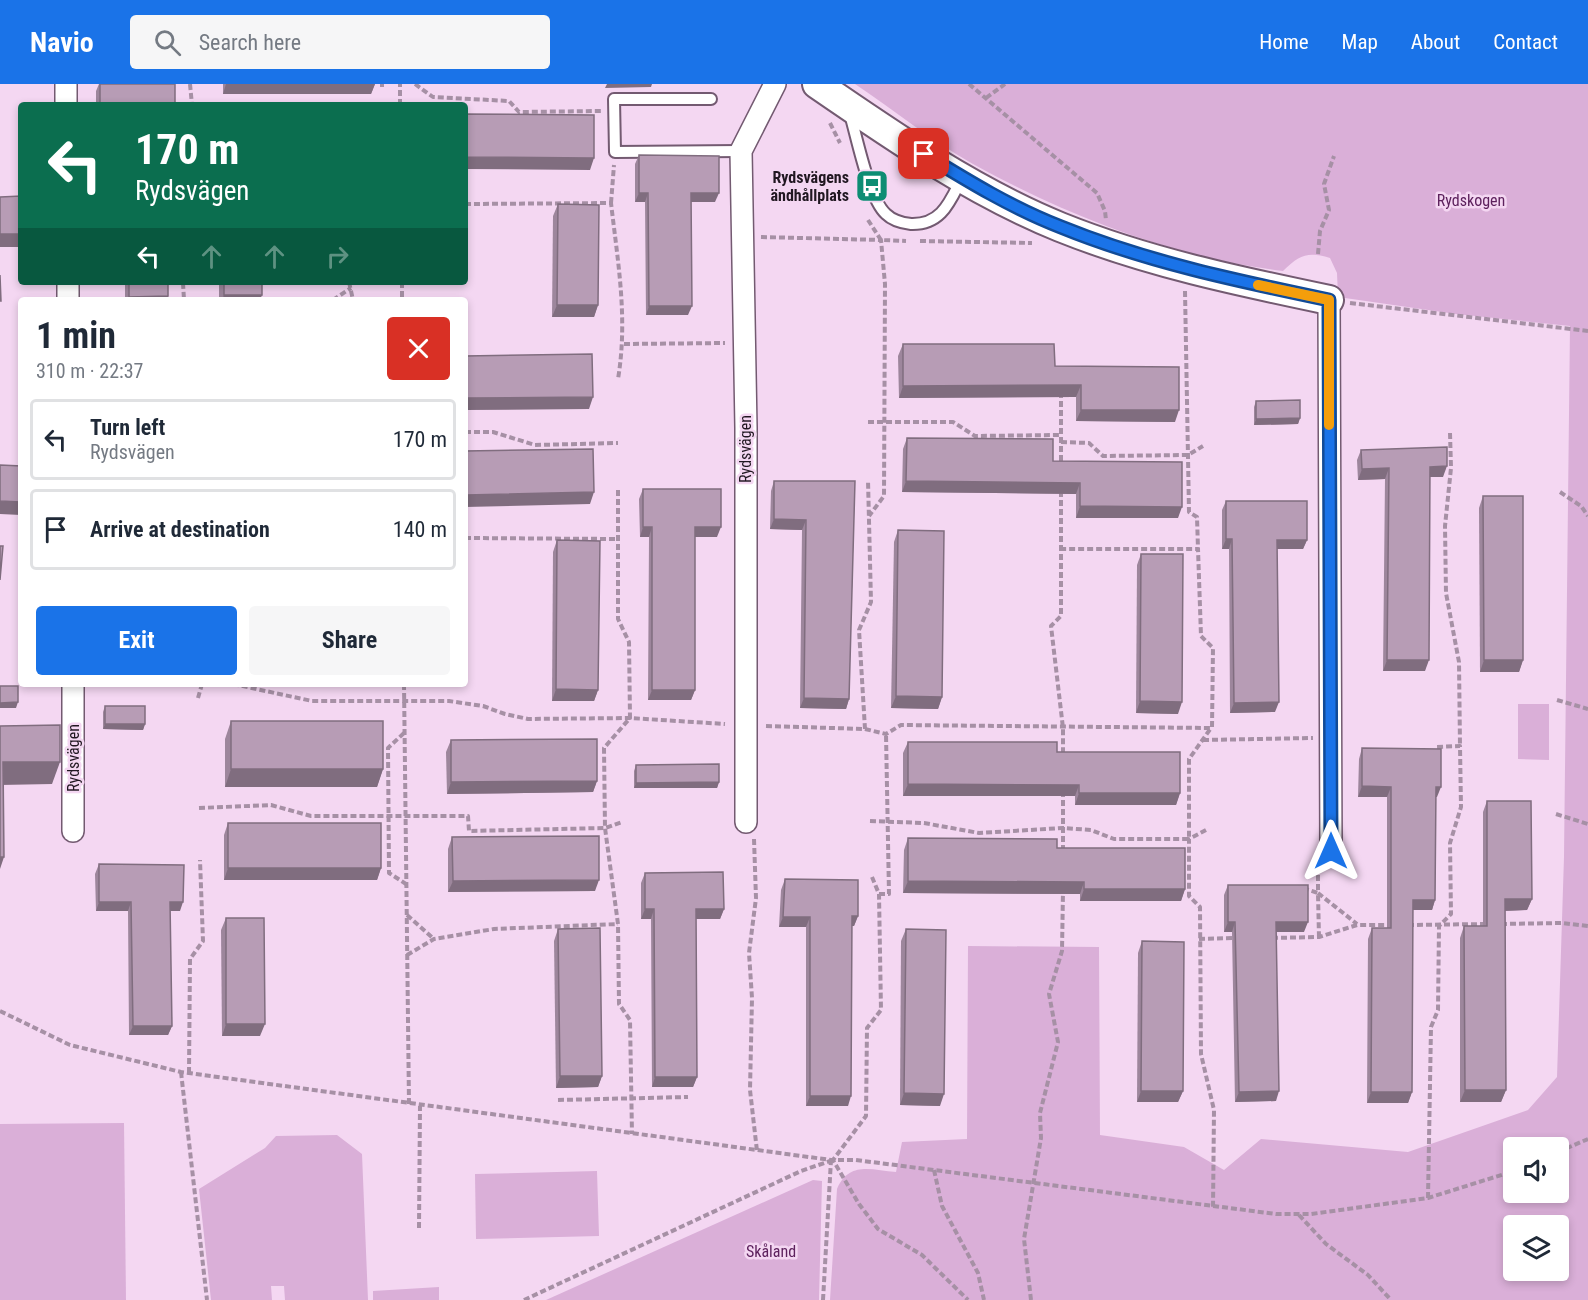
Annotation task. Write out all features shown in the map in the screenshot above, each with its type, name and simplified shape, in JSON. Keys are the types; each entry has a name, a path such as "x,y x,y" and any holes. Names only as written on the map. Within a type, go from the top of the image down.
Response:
{"street":[{"path":"66,84 66,102"},
{"name":"Rydsvägen","path":"746,822 741,151 775,84"},
{"path":"817,84 962,178 1049,222 1119,249 1192,270 1329,300 1331,851"},
{"name":"Rydsvägen","path":"73,687 74,831"}],"lane":[{"path":"711,99 614,99 615,152 741,151"},
{"path":"848,105 879,206 894,220 919,224 936,218 945,210 962,178"}],"path":[{"path":"190,84 192,102"},
{"path":"400,84 400,102"},
{"path":"415,84 433,98 509,101 519,112 614,111"},
{"path":"969,84 1097,193 1105,211 1106,230"},
{"path":"986,98 1005,84"},
{"path":"615,152 611,203 623,312 624,344 618,379"},
{"path":"1318,254 1320,231 1329,210 1324,184 1334,156"},
{"path":"468,204 611,203"},
{"path":"742,237 881,240 885,284 884,496 869,516"},
{"path":"350,285 352,297"},
{"path":"1185,287 1189,512 1197,517 1202,636 1213,648 1212,728 1189,759 1189,897 1200,907 1201,1054 1214,1110 1213,1208"},
{"path":"338,297 351,288"},
{"path":"1329,300 1588,331"},
{"path":"624,344 744,342"},
{"path":"1060,388 1061,477"},
{"path":"868,422 953,422 975,436 1060,435"},
{"path":"468,432 493,432 535,446 618,444"},
{"path":"1428,1198 1431,1027 1438,1010 1439,926 1451,914 1450,843 1461,807 1459,662 1446,593 1444,526 1451,468 1450,433"},
{"path":"1060,442 1089,444 1103,456 1188,455 1203,446"},
{"path":"865,729 859,630 872,603 868,480"},
{"path":"1061,489 1061,616 1051,626 1054,669 1064,728 1064,761"},
{"path":"618,490 618,619 629,642 630,718 604,748 605,828 618,924 619,1004 630,1020 632,1134"},
{"path":"1560,492 1581,506 1588,516"},
{"path":"468,538 617,539"},
{"path":"1061,549 1198,549"},
{"path":"198,698 201,687"},
{"path":"247,687 312,701 404,699 471,704 528,719 630,718 865,729 886,734 901,725 1212,728"},
{"path":"404,687 409,1104"},
{"path":"1557,700 1588,709"},
{"path":"405,733 388,748 389,873 406,884"},
{"path":"879,894 889,894 886,734"},
{"path":"1203,740 1331,738"},
{"path":"1435,747 1460,746"},
{"path":"1063,861 1064,783"},
{"path":"199,808 271,805 311,816 468,816 469,831 605,828 622,822"},
{"path":"1556,814 1588,824"},
{"path":"870,821 924,823 979,833 1063,828 1091,830 1114,839 1189,839 1206,830"},
{"path":"746,822 756,843 756,898 749,953 752,998 750,1090 757,1150"},
{"path":"1319,937 1318,851 1331,851"},
{"path":"189,1073 190,959 203,941 200,860"},
{"path":"524,1300 801,1171 832,1160 866,1116 867,1028 881,1010 879,894 872,878"},
{"path":"1031,1300 1024,1239 1041,1138 1040,1113 1058,1041 1049,993 1062,951 1063,884"},
{"path":"1299,887 1318,893 1357,925"},
{"path":"407,915 434,939"},
{"path":"1271,938 1319,937 1357,925 1562,923 1588,926"},
{"path":"406,955 434,939 494,929 618,924"},
{"path":"1199,939 1247,938"},
{"path":"0,1011 70,1045 182,1072 632,1134 832,1160 856,1160 1213,1208 1299,1214 1428,1198 1503,1174"},
{"path":"182,1072 207,1300"},
{"path":"558,1100 688,1097"},
{"path":"419,1228 420,1106"},
{"path":"1569,1147 1588,1138"},
{"path":"823,1300 832,1160"},
{"path":"832,1160 859,1204 878,1229 922,1255 968,1300"},
{"path":"934,1170 942,1206 978,1273 984,1300"},
{"path":"1299,1214 1326,1244 1368,1275 1391,1300"}],"green space":[{"name":"Rydskogen","path":"855,84 1588,84 1588,1300 830,1300 837,1189 842,1180 848,1174 862,1169 896,1172 902,1142 967,1139 968,946 1099,947 1100,1135 1184,1147 1224,1170 1261,1139 1408,1152 1528,1110 1557,1077 1564,857 1570,326 1456,314 1338,297 1337,273 1330,258 1316,255 1299,258 1283,271 1243,265 1162,245 1046,201 973,164"},
{"path":"1518,704 1549,704 1549,760 1518,759"},
{"path":"124,1123 126,1300 0,1300 0,1124"},
{"path":"337,1135 362,1154 368,1300 285,1300 284,1286 271,1286 272,1300 211,1300 199,1189 265,1148 276,1136"},
{"path":"597,1171 599,1236 476,1239 475,1174"},
{"name":"Skåland","path":"813,1180 822,1181 819,1300 546,1300"},
{"path":"439,1287 439,1300 373,1300 373,1291"}],"building":[{"path":"100,84 175,84 175,102 100,102"},
{"path":"468,114 594,115 594,158 468,157"},
{"path":"639,155 719,156 719,193 691,193 692,306 649,306 648,193 639,193"},
{"path":"18,196 18,234 0,234 0,197"},
{"path":"558,204 599,205 598,305 557,305"},
{"path":"129,285 168,285 168,296 129,297"},
{"path":"224,285 262,285 262,295 224,295"},
{"path":"903,344 1054,344 1055,366 1179,367 1179,410 1081,410 1081,385 903,386"},
{"path":"592,354 593,397 468,398 468,356"},
{"path":"1300,400 1300,418 1256,419 1256,401"},
{"path":"907,438 1053,439 1053,461 1182,462 1182,507 1080,506 1080,483 906,481"},
{"path":"1447,447 1447,466 1430,467 1429,660 1387,660 1389,468 1362,469 1361,450"},
{"path":"593,449 594,492 468,495 468,451"},
{"path":"0,465 18,466 18,502 0,501"},
{"path":"774,481 855,481 849,699 804,698 806,520 774,519"},
{"path":"643,489 721,489 721,527 695,527 695,690 652,690 652,527 643,527"},
{"path":"1483,496 1523,496 1523,660 1484,660"},
{"path":"1226,501 1307,501 1307,540 1277,540 1279,702 1234,703 1232,539 1226,539"},
{"path":"898,530 944,531 942,697 896,696"},
{"path":"557,540 600,541 598,690 556,689"},
{"path":"0,546 3,546 0,580"},
{"path":"1141,554 1183,554 1182,702 1140,701"},
{"path":"0,686 18,686 18,702 0,703"},
{"path":"105,706 145,706 145,724 105,724"},
{"path":"231,721 383,721 383,769 231,769"},
{"path":"60,725 60,762 3,762 4,857 0,857 0,726"},
{"path":"597,739 597,781 451,782 451,740"},
{"path":"908,742 1057,742 1057,752 1180,752 1180,793 1079,793 1079,785 908,784"},
{"path":"1362,748 1441,749 1441,787 1436,787 1435,900 1413,900 1412,1092 1371,1092 1372,928 1391,928 1391,787 1362,786"},
{"path":"719,764 719,782 636,783 636,765"},
{"path":"1487,801 1531,801 1532,899 1505,899 1506,1090 1465,1090 1464,926 1487,926"},
{"path":"228,823 381,823 381,868 228,868"},
{"path":"599,836 599,880 453,881 452,837"},
{"path":"908,838 1057,839 1057,848 1185,848 1185,889 1084,889 1084,882 908,881"},
{"path":"99,864 184,865 183,902 170,902 172,1026 133,1026 131,902 99,902"},
{"path":"723,872 724,909 696,909 697,1077 655,1077 654,909 645,909 645,873"},
{"path":"785,879 858,880 858,916 852,916 851,1096 810,1096 810,917 783,917"},
{"path":"1228,885 1308,885 1308,922 1276,922 1279,1091 1239,1092 1235,922 1228,922"},
{"path":"226,918 264,918 265,1024 226,1024"},
{"path":"600,928 602,1076 560,1076 558,929"},
{"path":"906,929 946,930 944,1094 904,1093"},
{"path":"1142,941 1184,942 1183,1091 1141,1091"}],"slow traffic":[{"path":"1258,285 1329,300 1329,425"}],"place":[{"name":"Rydsvägens ändhållplats","path":"872,186"}],"route":[{"path":"924,154 1010,204 1059,227 1119,249 1182,268 1329,300 1331,851"}]}
